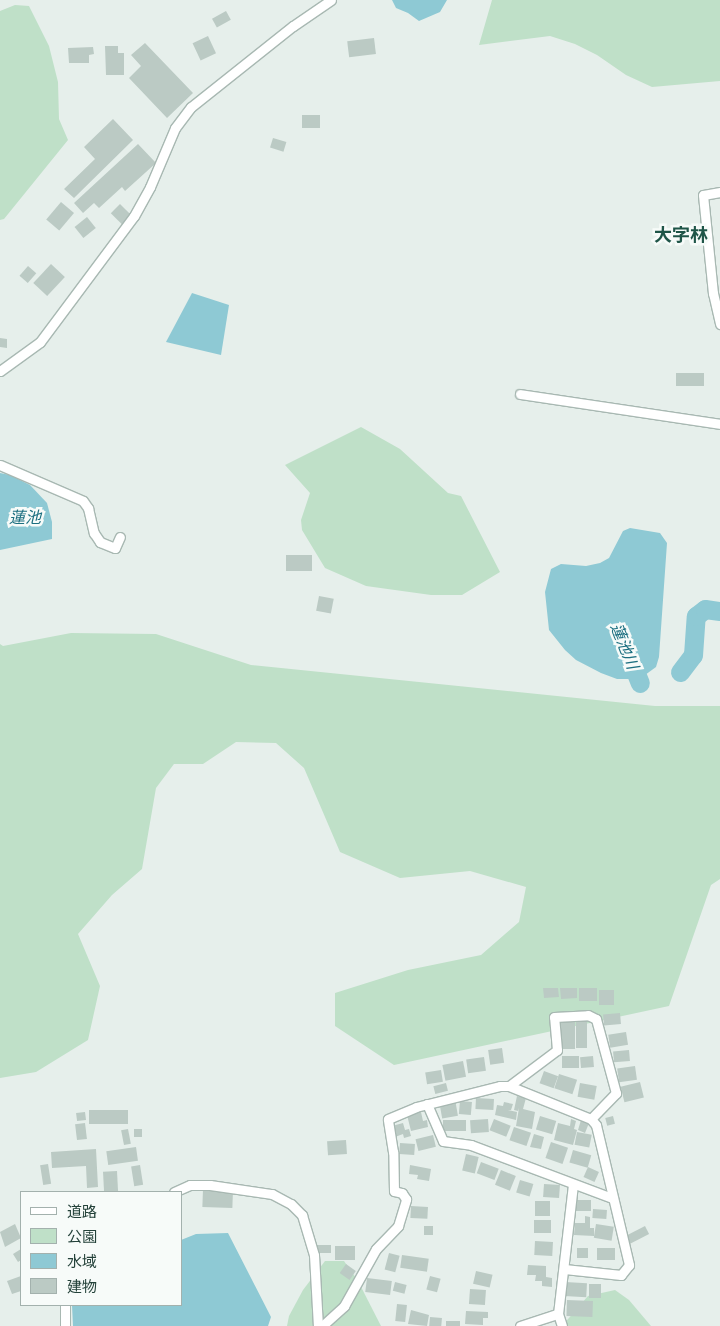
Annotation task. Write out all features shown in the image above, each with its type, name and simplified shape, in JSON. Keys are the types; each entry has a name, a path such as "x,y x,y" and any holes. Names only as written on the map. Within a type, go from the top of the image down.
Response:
{"street":[{"path":"0,371 40,342 119,237 134,216 150,186 175,128 192,106 293,26 331,0"},
{"path":"720,192 703,195 713,294 720,324"},
{"path":"520,394 720,424"},
{"path":"0,465 83,501 88,508 94,533 100,542 115,548 120,537"},
{"path":"509,1086 557,1050 554,1017 588,1015 596,1019 616,1092 591,1119"},
{"path":"322,1326 344,1306 369,1260 398,1226 406,1200 402,1193 394,1191 393,1152 388,1119 427,1104 500,1086 509,1086 591,1119 596,1125 629,1265 621,1275 564,1269"},
{"path":"427,1104 443,1141 471,1145 573,1185 612,1198"},
{"path":"176,1191 190,1185 210,1185 272,1194 291,1204 302,1215 314,1255 318,1326"},
{"path":"562,1326 558,1314 573,1185"},
{"path":"64,1326 65,1306"},
{"path":"520,1326 558,1314"}],"green space":[{"path":"492,0 720,0 720,81 652,87 626,75 597,55 575,44 550,36 479,45"},
{"path":"15,5 29,6 49,46 58,82 59,119 68,140 4,219 0,220 0,11"},
{"path":"361,427 400,449 448,493 461,496 500,572 462,595 431,595 366,586 325,568 302,530 301,520 310,493 285,465"},
{"path":"71,633 156,634 251,665 655,706 720,706 720,879 711,885 669,1006 394,1065 335,1026 335,993 408,970 481,955 519,922 526,887 470,871 400,878 340,852 304,768 276,743 236,742 203,764 174,764 156,788 142,869 112,895 78,934 100,986 88,1040 36,1072 0,1078 0,644 3,646"},
{"path":"325,1261 344,1261 358,1281 381,1326 287,1326 289,1316 303,1290"},
{"path":"615,1290 629,1300 651,1326 562,1326 588,1296"}],"water":[{"path":"392,0 447,0 440,12 419,21 408,13 396,8"},
{"path":"192,293 229,305 221,355 166,342"},
{"name":"蓮池","path":"0,473 10,475 30,485 47,503 52,522 52,539 0,550"},
{"path":"630,528 660,533 667,543 659,657 656,667 645,675 636,679 617,679 576,660 565,650 549,630 545,592 551,569 561,564 586,566 600,563 609,558 623,531"},
{"path":"228,1233 271,1317 268,1326 73,1326 72,1306 182,1306 182,1240 196,1234"}],"building":[{"path":"226,11 231,20 217,28 212,19"},
{"path":"208,36 216,53 201,60 193,43"},
{"path":"374,38 376,54 349,57 347,41"},
{"path":"145,43 193,93 167,118 129,78 141,66 131,55"},
{"path":"105,46 118,46 118,53 124,53 124,75 106,75"},
{"path":"93,47 94,54 89,55 89,63 69,63 68,48"},
{"path":"302,115 320,115 320,128 302,128"},
{"path":"113,119 133,140 74,198 64,189 95,159 84,147"},
{"path":"273,138 286,142 283,152 270,148"},
{"path":"138,144 156,163 125,191 122,187 99,208 94,203 83,213 74,203"},
{"path":"61,202 74,213 59,231 46,220"},
{"path":"120,204 131,215 122,225 111,213"},
{"path":"87,217 96,228 83,238 75,227"},
{"path":"51,264 65,277 47,296 33,283"},
{"path":"28,266 36,273 28,283 19,276"},
{"path":"0,338 7,339 7,348 0,347"},
{"path":"676,373 704,373 704,386 676,386"},
{"path":"286,555 312,555 312,571 286,571"},
{"path":"319,596 334,599 331,614 316,611"},
{"path":"543,988 558,988 559,997 544,998"},
{"path":"560,988 577,988 577,998 561,999"},
{"path":"579,988 597,988 597,1001 579,1001"},
{"path":"599,990 614,990 614,1005 599,1005"},
{"path":"620,1013 621,1024 604,1025 603,1014"},
{"path":"576,1019 587,1019 587,1048 576,1048"},
{"path":"559,1020 575,1020 575,1049 559,1049"},
{"path":"626,1032 628,1045 610,1048 608,1035"},
{"path":"502,1048 504,1063 490,1065 488,1050"},
{"path":"629,1050 630,1061 614,1062 613,1051"},
{"path":"562,1056 579,1056 579,1068 562,1068"},
{"path":"593,1056 594,1067 581,1068 580,1057"},
{"path":"484,1057 486,1071 468,1073 466,1060"},
{"path":"463,1061 466,1077 445,1081 442,1065"},
{"path":"635,1066 637,1080 619,1082 617,1069"},
{"path":"441,1070 443,1082 427,1084 425,1073"},
{"path":"544,1071 558,1076 554,1088 540,1083"},
{"path":"559,1074 577,1080 572,1094 554,1088"},
{"path":"640,1082 644,1098 624,1102 621,1087"},
{"path":"446,1083 448,1091 435,1094 433,1086"},
{"path":"580,1083 597,1086 594,1100 578,1097"},
{"path":"517,1096 526,1098 523,1109 535,1112 532,1129 516,1126 519,1108 518,1111 514,1110"},
{"path":"476,1098 494,1099 493,1110 475,1109"},
{"path":"455,1099 458,1116 442,1119 439,1102"},
{"path":"460,1101 472,1102 471,1115 459,1114"},
{"path":"504,1102 513,1104 511,1110 508,1110 517,1112 516,1120 495,1115 497,1105 503,1106"},
{"path":"89,1110 128,1110 128,1124 89,1124"},
{"path":"85,1112 86,1120 77,1121 76,1113"},
{"path":"421,1112 423,1121 427,1120 428,1127 411,1131 407,1115"},
{"path":"540,1116 556,1121 552,1134 536,1129"},
{"path":"613,1116 615,1124 607,1126 605,1118"},
{"path":"488,1119 489,1132 471,1133 470,1120"},
{"path":"494,1119 511,1126 506,1137 490,1130"},
{"path":"571,1119 576,1121 574,1129 577,1130 573,1145 554,1140 558,1123 570,1126"},
{"path":"443,1120 466,1120 466,1131 443,1131"},
{"path":"581,1120 589,1123 585,1133 578,1130"},
{"path":"85,1123 87,1139 77,1140 75,1124"},
{"path":"403,1123 405,1130 409,1129 411,1136 404,1138 403,1134 395,1137 392,1126"},
{"path":"514,1127 531,1133 526,1146 509,1140"},
{"path":"128,1129 131,1144 124,1145 121,1130"},
{"path":"134,1129 142,1129 142,1137 134,1137"},
{"path":"577,1132 592,1135 589,1148 575,1145"},
{"path":"534,1134 544,1137 541,1149 530,1147"},
{"path":"433,1135 436,1147 418,1151 416,1139"},
{"path":"346,1140 347,1154 328,1155 327,1141"},
{"path":"551,1142 568,1148 562,1164 545,1158"},
{"path":"400,1143 415,1144 414,1155 399,1154"},
{"path":"136,1147 138,1161 108,1165 106,1151"},
{"path":"96,1149 98,1187 87,1188 86,1166 52,1168 51,1152"},
{"path":"573,1150 591,1155 588,1168 569,1162"},
{"path":"466,1154 479,1157 475,1173 462,1171"},
{"path":"481,1162 499,1169 494,1180 477,1173"},
{"path":"48,1164 51,1184 43,1185 40,1165"},
{"path":"140,1165 143,1185 134,1186 131,1166"},
{"path":"410,1165 431,1169 429,1181 417,1179 418,1175 409,1174"},
{"path":"588,1167 599,1172 594,1182 584,1177"},
{"path":"501,1170 516,1176 510,1191 495,1185"},
{"path":"117,1171 118,1191 104,1191 103,1172"},
{"path":"520,1180 533,1184 530,1197 516,1192"},
{"path":"544,1184 560,1185 559,1198 543,1197"},
{"path":"203,1189 233,1190 232,1208 202,1207"},
{"path":"574,1200 591,1200 591,1211 574,1211"},
{"path":"535,1201 550,1201 550,1216 535,1216"},
{"path":"411,1206 428,1207 427,1219 410,1218"},
{"path":"593,1209 607,1210 606,1219 592,1218"},
{"path":"585,1216 590,1217 590,1228 594,1228 594,1236 574,1235 575,1223 585,1223"},
{"path":"534,1220 551,1220 551,1233 534,1233"},
{"path":"15,1224 20,1239 5,1247 0,1232"},
{"path":"596,1224 614,1227 612,1241 594,1238"},
{"path":"424,1226 433,1226 433,1235 424,1235"},
{"path":"645,1226 649,1234 628,1245 624,1237"},
{"path":"535,1241 553,1242 552,1256 534,1255"},
{"path":"315,1245 331,1245 331,1253 315,1253"},
{"path":"335,1246 355,1246 355,1260 335,1260"},
{"path":"577,1248 588,1248 588,1258 577,1258"},
{"path":"597,1248 615,1248 615,1260 597,1260"},
{"path":"20,1250 20,1261 18,1262 13,1254"},
{"path":"389,1253 400,1256 395,1272 385,1269"},
{"path":"402,1255 429,1259 427,1272 400,1268"},
{"path":"346,1264 356,1271 350,1280 340,1273"},
{"path":"528,1265 546,1266 546,1277 552,1278 552,1287 542,1286 542,1281 535,1281 536,1275 527,1275"},
{"path":"476,1271 493,1275 490,1287 473,1284"},
{"path":"20,1276 20,1291 12,1294 7,1281"},
{"path":"430,1276 441,1279 437,1292 426,1290"},
{"path":"367,1278 392,1281 390,1295 365,1292"},
{"path":"395,1282 407,1285 404,1294 393,1291"},
{"path":"565,1282 587,1283 586,1297 564,1296"},
{"path":"589,1284 601,1284 601,1298 589,1298"},
{"path":"470,1289 486,1290 485,1305 469,1304"},
{"path":"567,1300 593,1301 592,1317 566,1316"},
{"path":"397,1304 407,1305 405,1322 395,1321"},
{"path":"411,1310 429,1315 427,1326 408,1324"},
{"path":"466,1311 488,1312 488,1318 483,1318 483,1325 465,1324"},
{"path":"430,1317 442,1318 441,1326 429,1326"},
{"path":"446,1321 460,1321 460,1326 446,1326"}],"waterway":[{"name":"蓮池川","path":"680,672 693,655 696,616 705,609 720,611"},
{"name":"蓮池川","path":"629,656 640,683"}],"district":[{"name":"大字林","path":"681,234"}]}
